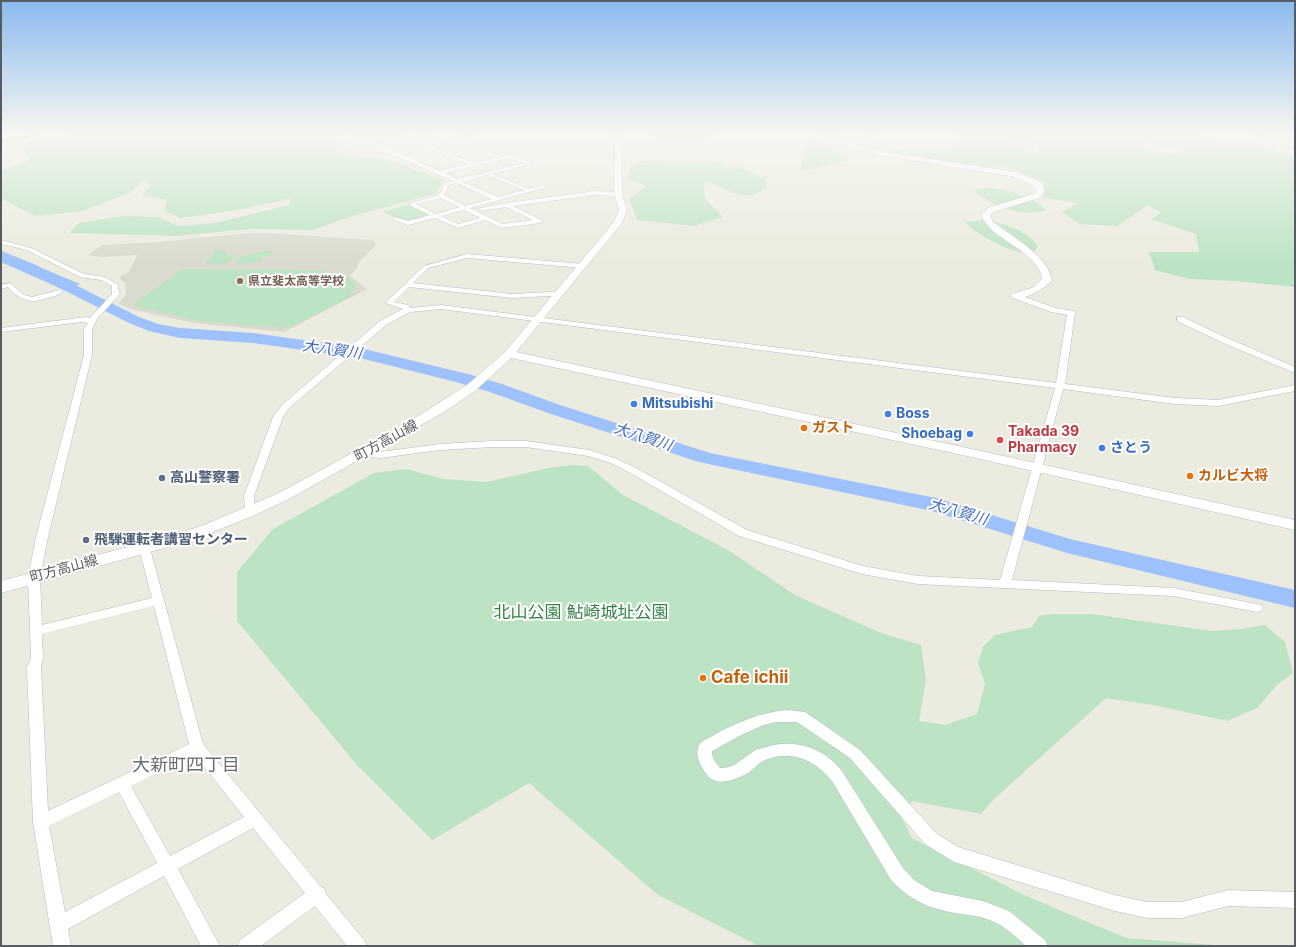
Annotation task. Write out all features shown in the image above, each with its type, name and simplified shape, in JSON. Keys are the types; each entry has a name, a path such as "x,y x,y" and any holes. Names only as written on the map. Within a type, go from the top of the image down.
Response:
{"street":[{"path":"451,178 498,199"},
{"path":"441,196 447,184 470,178"},
{"path":"498,178 528,190"},
{"name":"町方高山線","path":"1,587 209,529 250,512 284,496 412,426 460,396 509,354 617,225 623,210 618,194 618,178"},
{"path":"1016,296 1041,286 1047,280 1047,274 1029,253 990,224 986,215 991,210 1036,196 1041,192 1037,184 1025,178"},
{"path":"395,220 408,223 542,186"},
{"path":"472,210 594,194 618,194"},
{"path":"486,218 458,226 411,204 441,196 506,226 540,221 506,205"},
{"path":"1,242 28,249 82,276 103,278 111,281 116,287 114,296 93,319 88,329 88,355 42,538 34,578 37,658 34,667 41,822 62,946"},
{"path":"408,310 405,307 389,302 426,267 438,263 467,256 583,266"},
{"path":"1,286 10,285 20,297 28,300 59,292"},
{"path":"408,285 512,296 558,295"},
{"path":"1004,584 1018,541 1036,468 1060,386 1071,313 1054,310 1016,296"},
{"path":"250,512 249,496 281,412 299,393 383,323 408,310 440,307 1174,401 1210,403 1241,400 1295,388"},
{"path":"1,330 93,319"},
{"path":"1180,319 1224,340 1295,370"},
{"path":"509,354 950,448 1295,525"},
{"path":"361,454 380,455 492,444 526,444 584,452 614,461 636,472 736,529 756,537 862,570 918,580 1173,592 1257,608"},
{"path":"145,548 197,747 318,894 358,946"},
{"path":"35,631 158,601"},
{"path":"1039,946 997,914 932,900 909,887 897,874 840,781 830,767 821,760 804,752 783,749 760,755 743,768 727,775 716,774 709,767 704,757 706,748 718,740 756,722 790,714 800,716 854,754 931,839 954,854 1115,903 1147,910 1182,910 1228,898 1295,900"},
{"path":"41,822 197,747"},
{"path":"122,783 212,946"},
{"path":"58,925 256,819"},
{"path":"246,946 318,894"}],"shaded area":[{"name":"県立斐太高等学校","path":"248,233 270,233 373,240 376,245 359,262 356,269 350,276 367,289 284,332 194,323 134,310 118,304 126,294 125,283 119,277 129,272 137,255 101,257 88,255 102,245 158,242"}],"green space":[{"path":"1,178 439,178 444,180 435,194 349,217 313,230 249,229 178,236 69,233 79,223 123,216 159,217 177,226 215,223 289,205 291,200 288,199 238,210 181,218 165,211 166,200 142,195 151,186 145,180 129,193 83,211 35,216 1,198"},
{"path":"763,178 766,180 767,188 752,196 734,193 704,180 705,199 723,217 694,226 637,220 629,199 647,186 627,179"},
{"path":"1035,178 1295,178 1295,287 1236,281 1190,279 1155,270 1149,252 1199,252 1196,234 1150,219 1161,213 1148,205 1117,226 1080,224 1062,212 1079,203 1044,198 1045,182"},
{"path":"985,188 1010,191 1033,200 1046,210 1028,213 1001,207 976,193 975,190"},
{"path":"408,205 431,216 411,220 401,220 383,212"},
{"path":"984,220 1006,225 1028,235 1037,246 1036,250 1024,253 1010,249 984,237 965,222"},
{"path":"216,250 226,251 227,254 235,256 227,264 205,264"},
{"path":"261,251 274,251 270,256 264,256 259,262 238,264 236,261 241,256"},
{"path":"183,269 316,270 345,276 357,285 349,292 357,294 289,328 197,321 132,305"},
{"name":"北山公園 鮎崎城址公園","path":"570,465 588,466 623,495 728,550 795,595 881,633 921,645 926,680 919,721 945,725 977,714 985,684 978,663 983,647 995,635 1032,627 1039,616 1052,614 1092,614 1212,631 1242,629 1265,625 1285,642 1293,673 1278,684 1257,708 1227,721 1154,705 1106,698 994,799 981,814 912,801 901,816 912,838 1022,894 1127,938 1226,946 759,946 658,895 529,783 432,840 358,766 237,621 237,572 273,529 374,473 406,469 444,479 486,482 549,468"}],"water":[{"path":"1,251 80,284 62,289 1,262"}],"waterway":[{"name":"大八賀川","path":"1,255 29,267 134,320 154,328 180,333 253,338 360,353 462,378 496,388 554,409 706,458 936,505 1067,546 1295,599"}],"place":[{"name":"県立斐太高等学校","path":"240,281"},
{"name":"Mitsubishi","path":"634,404"},
{"name":"Boss","path":"888,414"},
{"name":"ガスト","path":"804,428"},
{"name":"Shoebag","path":"970,434"},
{"name":"Takada 39 Pharmacy","path":"1000,440"},
{"name":"さとう","path":"1102,448"},
{"name":"カルビ大将","path":"1190,476"},
{"name":"高山警察署","path":"162,478"},
{"name":"飛騨運転者講習センター","path":"86,540"},
{"name":"Cafe ichii","path":"703,678"}],"district":[{"name":"大新町四丁目","path":"186,766"}]}
